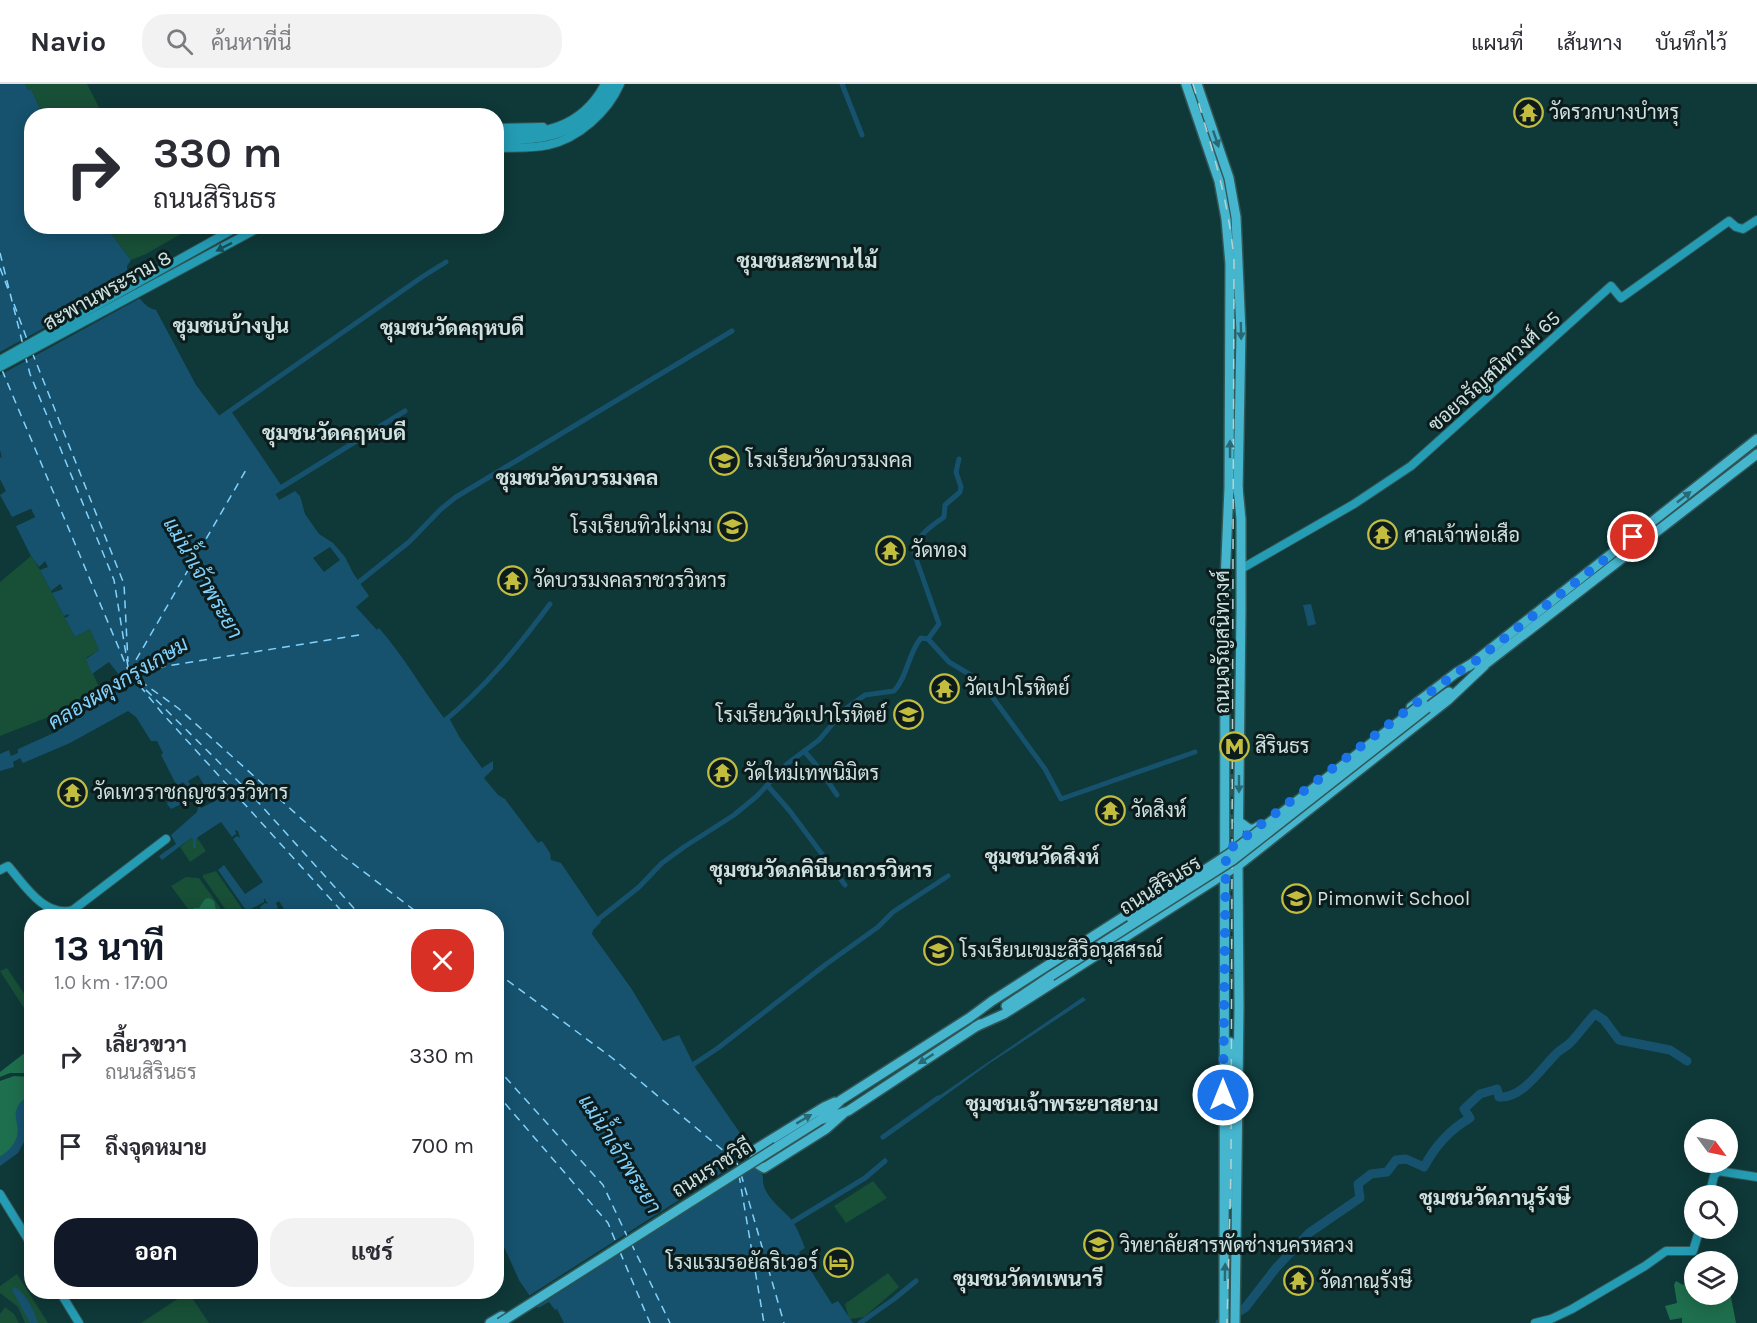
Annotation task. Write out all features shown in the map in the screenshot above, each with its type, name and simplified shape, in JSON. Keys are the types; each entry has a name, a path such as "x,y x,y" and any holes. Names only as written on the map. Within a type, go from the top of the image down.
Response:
{"main road":[{"name":"ถนนจรัญสนิทวงศ์","path":"1186,84 1219,181 1232,230"},
{"name":"ถนนจรัญสนิทวงศ์","path":"1197,84 1229,178 1232,230 1241,396 1232,520 1233,732"},
{"name":"ถนนสิรินธร","path":"1425,706 1473,663 1757,439"},
{"name":"ถนนสิรินธร","path":"1050,974 1229,854 1425,706 1484,666 1757,454"},
{"name":"ถนนจรัญสนิทวงศ์","path":"1230,1228 1238,1178 1241,569 1240,519 1234,488"},
{"name":"ถนนจรัญสนิทวงศ์","path":"1234,488 1225,582 1226,874 1223,1194 1230,1228 1235,1317"},
{"name":"ถนนสิรินธร","path":"1239,842 1429,693 1473,663"},
{"name":"ถนนสิรินธร","path":"1226,874 1448,700 1484,666"},
{"path":"1226,751 1229,758 1234,758 1239,748"},
{"path":"1303,792 1299,805 1301,808 1312,808"},
{"path":"1238,821 1249,829 1261,825"},
{"name":"ถนนราชวิถี","path":"500,1323 820,1120 841,1100 1239,842"},
{"name":"ถนนราชวิถี","path":"975,1027 1004,1014 1226,874"},
{"path":"1225,939 1231,928 1239,933"},
{"name":"ถนนราชวิถี","path":"969,1018 1050,974"},
{"name":"ถนนราชวิถี","path":"820,1120 848,1111 1050,974"},
{"name":"ถนนจรัญสนิทวงศ์","path":"1224,1319 1234,1171 1232,983"},
{"path":"841,1100 824,1107 752,1152 755,1159 762,1168 826,1129 848,1111"},
{"path":"490,1323 501,1316 505,1318 506,1323"}],"street":[{"path":"504,128 537,128 563,121 587,103 600,84"},
{"path":"504,135 535,133 564,125 591,105 605,84"},
{"path":"504,141 535,140 566,131 596,110 613,84"},
{"path":"504,148 539,147 564,140 600,114 620,84"},
{"name":"ซอยจรัญสนิทวงศ์ 65","path":"1241,569 1354,504 1411,466 1611,286 1621,298 1729,221 1739,229 1757,220"},
{"name":"สะพานพระราม 8","path":"0,360 225,234"},
{"name":"สะพานพระราม 8","path":"0,367 247,234"},
{"path":"74,909 166,839"},
{"path":"0,870 8,866 42,904 52,909"},
{"path":"1711,1185 1718,1171 1757,1177"},
{"path":"0,1194 24,1233"},
{"path":"1534,1323 1551,1319 1572,1309 1639,1271 1666,1251 1694,1251 1697,1239"},
{"path":"64,1299 79,1323"}],"green space":[{"path":"25,84 87,84 99,108 40,108 31,89 28,90"},
{"path":"111,234 181,234 146,254 131,260"},
{"path":"31,556 75,637 90,629 99,650 86,658 99,687 51,716 0,736 0,582"},
{"path":"191,838 198,839 206,851 190,862 180,847"},
{"path":"216,871 242,909 225,909 203,875"},
{"path":"186,877 199,878 221,909 188,909 171,886"},
{"path":"209,898 214,901 216,909 194,909 199,908 205,899"},
{"path":"7,968 24,994 24,1008 0,971"},
{"path":"24,1053 24,1073 10,1073 0,1077 0,1072"},
{"path":"14,1076 24,1077 24,1115 17,1140 10,1150 0,1157 0,1081"},
{"path":"873,1181 887,1198 846,1223 834,1206"},
{"path":"888,1273 899,1287 864,1317 849,1319 845,1304"},
{"path":"17,1274 24,1285 24,1299 33,1299 48,1323 25,1323 18,1307 0,1293 0,1286"},
{"path":"1676,1281 1683,1285 1684,1305 1733,1305 1736,1323 1682,1323 1682,1318 1670,1320 1665,1306 1677,1303 1674,1285"},
{"path":"177,1299 193,1299 209,1323 141,1323"},
{"path":"5,1307 14,1314 19,1323 0,1323 0,1314"}],"water":[{"name":"แม่น้ำเจ้าพระยา","path":"0,84 25,84 28,90 31,89 40,108 24,108 24,234 111,234 131,260 127,266 128,272 132,286 140,299 156,310 196,385 221,418 231,411 281,485 275,493 279,500 295,491 300,496 305,514 319,534 333,543 345,557 369,596 356,607 377,630 379,628 388,638 444,718 449,718 460,738 482,768 493,761 493,769 484,778 498,795 505,799 538,843 542,841 550,853 551,860 561,863 601,922 592,934 631,988 663,1041 679,1035 696,1069 740,1133 736,1139 763,1176 768,1194 795,1225 805,1248 799,1252 832,1304 838,1301 853,1323 564,1323 557,1309 555,1310 549,1302 538,1308 519,1280 504,1248 504,909 284,909 279,901 276,903 276,909 261,909 260,907 265,903 268,904 264,898 264,902 251,909 245,909 218,870 224,865 245,894 263,882 233,839 237,836 240,838 238,831 235,830 236,834 232,837 221,822 198,837 196,848 193,848 191,838 162,860 159,856 176,844 171,835 197,812 198,807 190,800 171,809 167,804 168,800 184,792 182,787 185,784 183,782 177,786 161,755 163,753 157,741 151,741 136,717 128,711 70,743 23,763 20,758 13,762 14,767 0,771 0,754 9,750 11,756 18,753 18,749 56,732 106,697 110,696 113,699 114,694 112,693 121,687 123,692 127,691 129,685 124,674 120,676 109,662 92,674 86,659 99,650 90,629 75,637 65,618 69,616 68,614 64,616 52,593 63,589 60,584 51,591 40,570 48,567 45,561 39,567 16,526 35,517 31,509 12,517 0,495 6,491 0,479 0,457 2,458 0,450","holes":["330,547 340,560 324,572 313,558","198,775 204,785 194,791 188,781","208,787 215,801 201,808 193,795"]},
{"path":"1311,604 1316,624 1308,626 1303,605"},
{"path":"1083,997 1086,1000 990,1063 935,1103 933,1100"},
{"path":"24,1100 24,1142 18,1153 0,1166 0,1157 16,1141 18,1127 16,1115"},
{"path":"14,1287 24,1295 38,1323 30,1323 12,1290"}],"pier":[{"path":"133,279 144,296 0,375 0,352"},
{"path":"31,509 35,517 16,526 15,523 31,516 30,513 13,520 12,518"},
{"path":"751,1154 759,1165 535,1308 527,1297"}],"waterway":[{"path":"842,84 862,135"},
{"path":"217,420 446,262"},
{"path":"354,586 409,542 456,497 732,331"},
{"path":"274,492 405,411"},
{"path":"928,639 939,624 914,553 921,536 944,517 945,505 960,492 961,487 956,472 959,459"},
{"path":"443,722 500,666 550,604"},
{"path":"595,922 639,887 662,863 734,815 757,796 787,764 819,740 845,709 865,695 894,691 921,638 928,639 949,662 974,677 985,687 1045,769 1061,799 1195,752"},
{"path":"804,751 819,768 837,795"},
{"path":"767,785 789,810 845,885"},
{"path":"688,1068 718,1048 878,927 893,912 948,876"},
{"path":"1220,1323 1245,1308 1276,1268 1309,1233 1360,1198 1358,1184 1371,1174 1387,1172 1396,1160 1406,1159 1424,1167 1443,1139 1470,1118 1464,1109 1480,1094 1497,1089 1499,1097 1507,1096 1523,1088 1570,1043 1595,1014 1604,1020 1619,1040 1670,1050 1687,1061"},
{"path":"883,1137 938,1098"},
{"path":"786,1226 865,1178 885,1161"},
{"path":"860,1323 916,1281"}],"ferry route":[{"path":"0,253 23,345"},
{"path":"0,268 8,289"},
{"path":"14,304 28,342"},
{"path":"32,352 124,584 128,662"},
{"path":"25,355 30,374 114,580 129,673 178,708 343,856 413,909"},
{"path":"2,370 128,670"},
{"path":"129,672 246,470"},
{"path":"130,672 365,634"},
{"path":"131,675 162,713 340,909"},
{"path":"136,680 248,791 355,909"},
{"path":"504,978 611,1057 737,1162 738,1167"},
{"path":"504,1076 603,1185 627,1236"},
{"path":"504,1102 608,1223 617,1245"},
{"path":"741,1174 784,1323"},
{"path":"739,1175 764,1323"},
{"path":"631,1243 670,1323"},
{"path":"620,1252 650,1323"}],"tunnel":[{"path":"1230,972 1231,732"},
{"path":"1234,965 1234,983"}],"railway":[{"path":"1193,84 1223,193 1234,261 1231,1167 1227,1323"}],"place":[{"name":"วัดรวกบางบำหรุ","path":"1528,112"},
{"name":"โรงเรียนวัดบวรมงคล","path":"725,460"},
{"name":"โรงเรียนทิวไผ่งาม","path":"733,526"},
{"name":"ศาลเจ้าพ่อเสือ","path":"1383,535"},
{"name":"วัดทอง","path":"890,550"},
{"name":"วัดบวรมงคลราชวรวิหาร","path":"512,580"},
{"name":"วัดเปาโรหิตย์","path":"944,688"},
{"name":"โรงเรียนวัดเปาโรหิตย์","path":"908,715"},
{"name":"สิรินธร","path":"1234,746"},
{"name":"วัดใหม่เทพนิมิตร","path":"723,773"},
{"name":"วัดเทวราชกุญชรวรวิหาร","path":"72,792"},
{"name":"วัดสิงห์","path":"1110,810"},
{"name":"Pimonwit School","path":"1296,898"},
{"name":"โรงเรียนเขมะสิริอนุสสรณ์","path":"939,950"},
{"name":"วิทยาลัยสารพัดช่างนครหลวง","path":"1099,1245"},
{"name":"โรงแรมรอยัลริเวอร์","path":"839,1262"},
{"name":"วัดภาณุรังษี","path":"1298,1281"}],"district":[{"name":"ชุมชนสะพานไม้","path":"807,261"},
{"name":"ชุมชนบ้างปูน","path":"231,326"},
{"name":"ชุมชนวัดคฤหบดี","path":"452,328"},
{"name":"ชุมชนวัดคฤหบดี","path":"334,433"},
{"name":"ชุมชนวัดบวรมงคล","path":"577,478"},
{"name":"ชุมชนวัดสิงห์","path":"1042,857"},
{"name":"ชุมชนวัดภคินีนาถวรวิหาร","path":"821,870"},
{"name":"ชุมชนเจ้าพระยาสยาม","path":"1062,1104"},
{"name":"ชุมชนวัดภานุรังษี","path":"1495,1198"},
{"name":"ชุมชนวัดทเพนารี","path":"1028,1279"}],"route":[{"path":"1223,1095 1226,852 1633,537"}],"water label":[{"name":"คลองผดุงกรุงเกษม","path":"118,683"}]}
